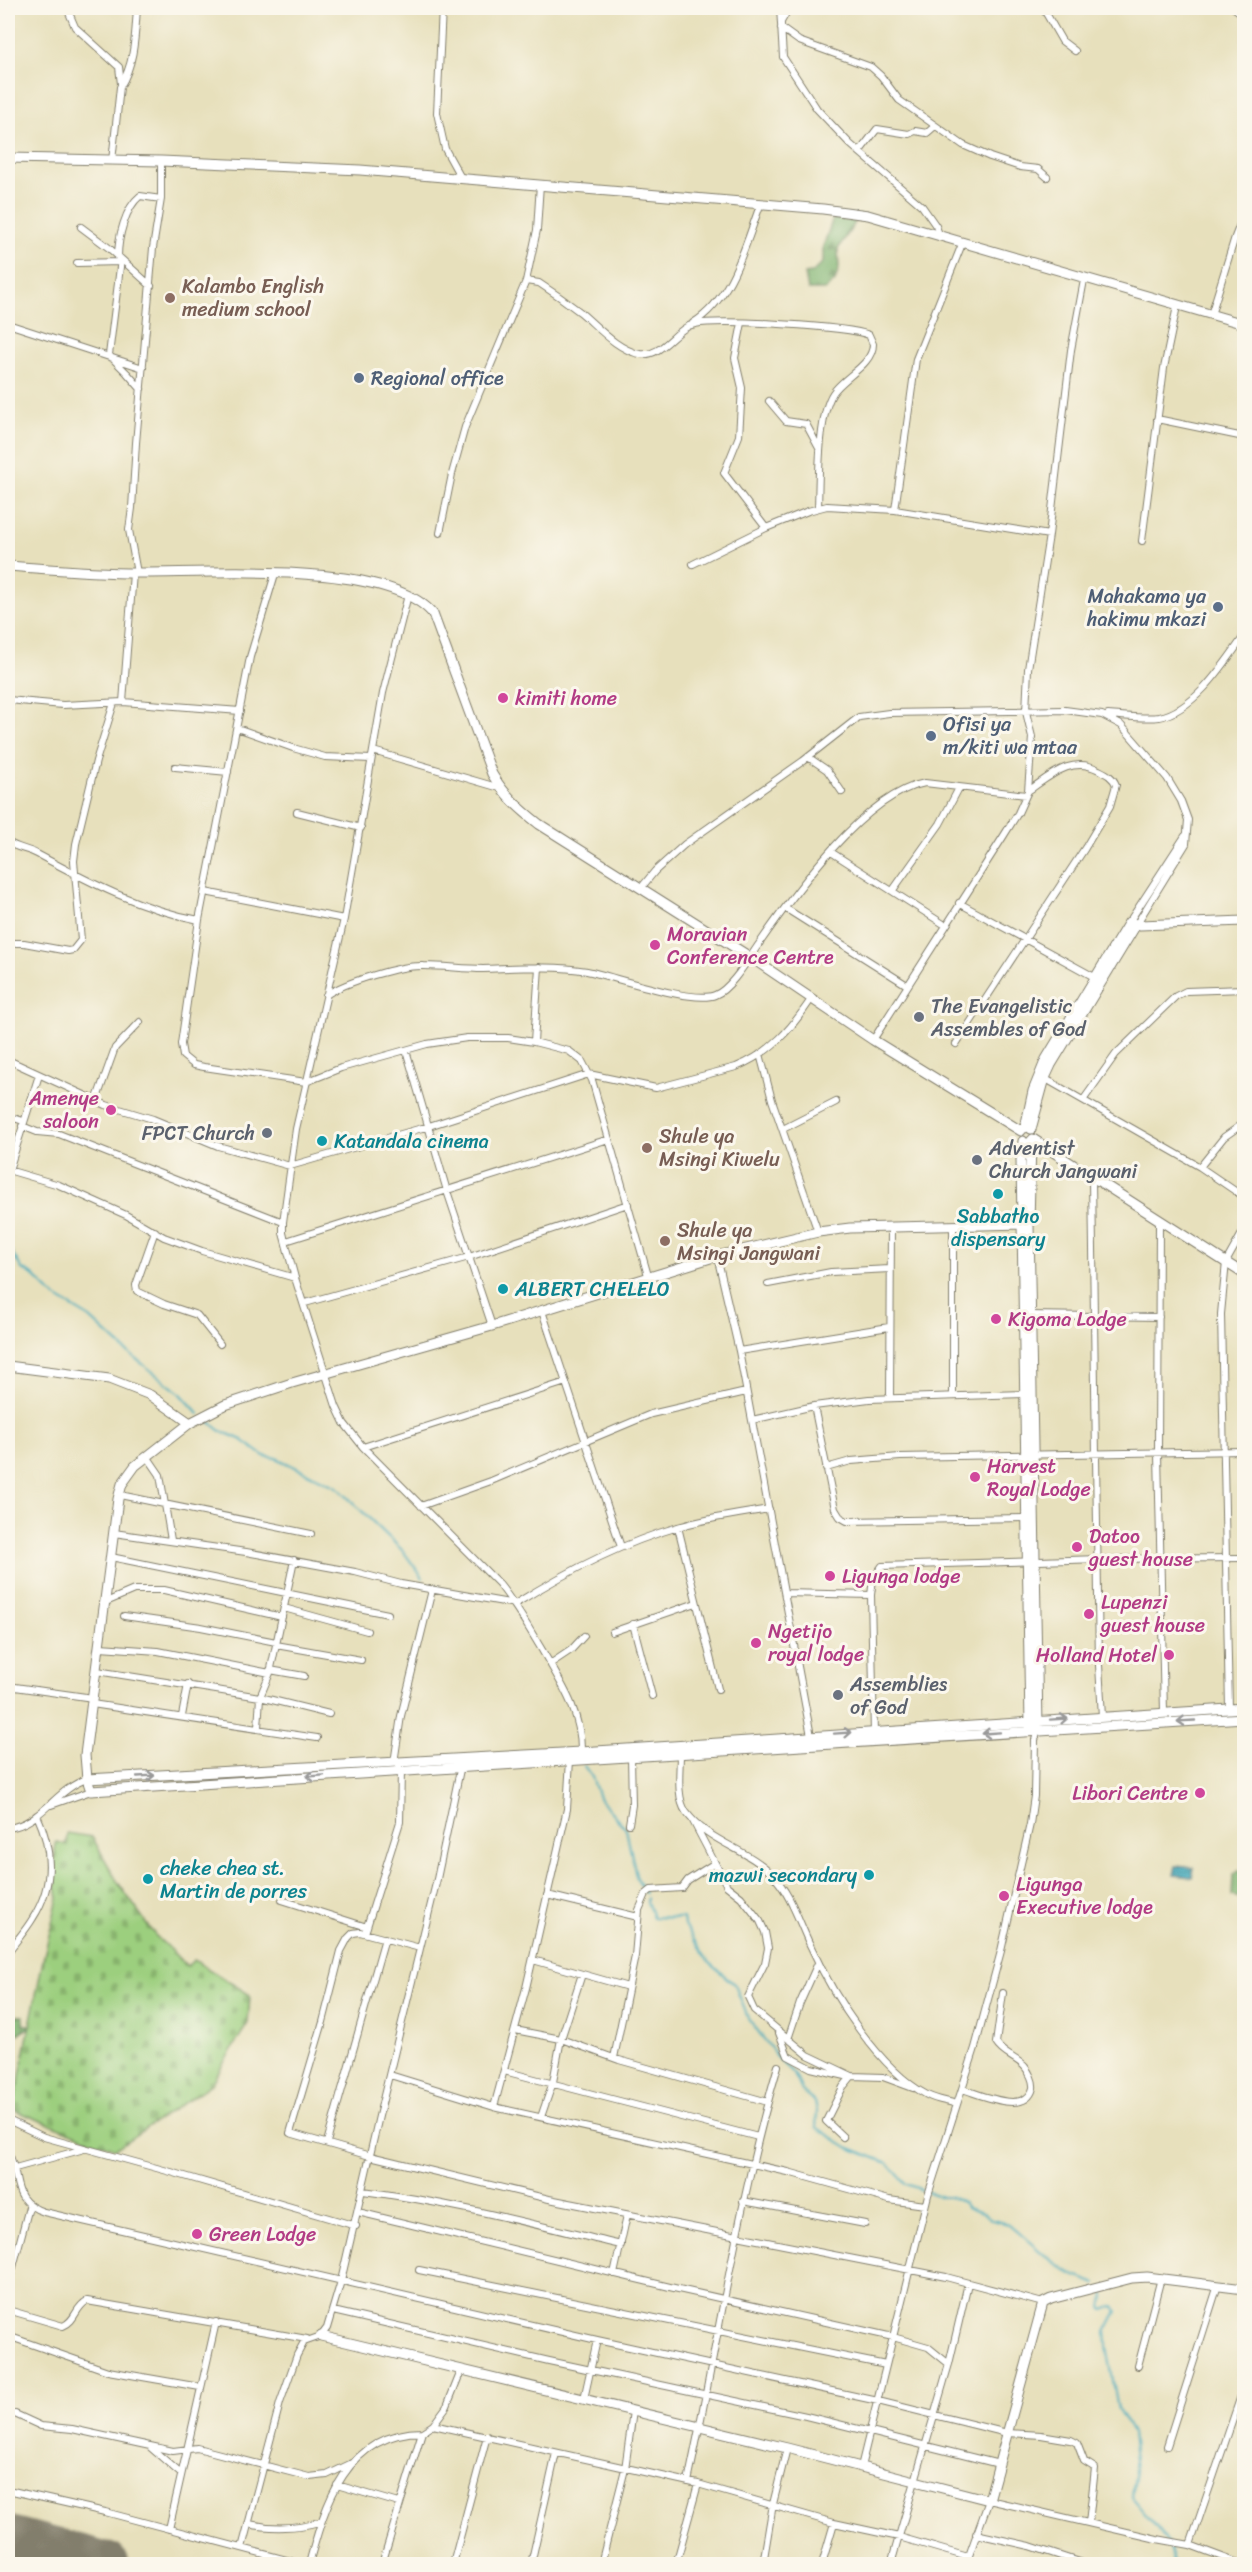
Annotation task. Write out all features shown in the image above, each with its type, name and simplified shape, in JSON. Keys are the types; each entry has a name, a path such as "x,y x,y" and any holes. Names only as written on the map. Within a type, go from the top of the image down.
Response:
{"street":[{"path":"67,8 75,27 119,67 121,84 112,161"},
{"path":"121,84 127,77 132,60 137,8"},
{"path":"442,8 437,113 445,149 460,178"},
{"path":"780,8 781,51 794,75 823,115 860,152 922,206 936,226 940,237"},
{"path":"781,25 789,8"},
{"path":"1044,8 1062,41 1075,51"},
{"path":"1234,8 1245,15"},
{"path":"781,25 799,41 870,67 899,100 911,106 918,115 969,148 1020,166 1038,169 1047,177"},
{"path":"860,152 877,129 909,134 915,131 925,133 935,126"},
{"path":"8,158 161,161 360,170 761,203 868,215 1245,324"},
{"path":"123,702 135,573 129,531 153,248 161,199 161,161"},
{"path":"440,533 452,474 465,427 526,281 537,230 540,184"},
{"path":"108,355 120,259 119,242 126,219 134,200 140,195 161,199"},
{"path":"526,281 539,283 612,338 634,352 644,355 652,352 706,315 724,291 761,203"},
{"path":"1211,315 1235,237 1245,214"},
{"path":"81,227 151,286"},
{"path":"895,510 916,359 962,244"},
{"path":"77,262 120,259"},
{"path":"873,1040 1003,837 1027,793 1032,737 1026,712 1028,669 1049,535 1071,350 1084,279"},
{"path":"1142,541 1156,418 1168,341 1177,306"},
{"path":"693,324 742,323 864,333 872,339 873,349 868,357 835,389 830,398 821,451 818,508"},
{"path":"742,323 735,358 742,388 739,436 724,473 766,528"},
{"path":"8,324 143,368"},
{"path":"108,355 141,390"},
{"path":"769,401 786,421 806,424 821,451"},
{"path":"1156,418 1245,437"},
{"path":"693,564 766,528 818,508 836,505 865,510 895,510 1049,535"},
{"path":"8,566 135,573 275,574 342,578 408,594 425,605 433,614 492,774 514,805 540,824 750,957 873,1040 1245,1274"},
{"path":"275,574 255,639 199,920 181,1044 183,1056 194,1065 306,1082 341,1068 406,1050 467,1038 508,1038 569,1051 582,1061 589,1074 649,1278"},
{"path":"408,594 371,759 344,919 306,1082 290,1166 283,1222 295,1278 305,1303 325,1374 344,1423 363,1447 499,1584 514,1604 572,1704 581,1735 581,1752"},
{"path":"641,888 655,871 685,844 808,757 852,721 866,715 1065,710 1102,715 1160,717 1181,709 1194,698 1245,636"},
{"path":"8,699 63,705 123,702 240,711"},
{"path":"8,942 68,951 79,946 82,933 74,861 83,812 114,703"},
{"path":"861,2467 928,2195 991,1992 1024,1852 1034,1796 1030,1455 1025,1225 1021,1160 1042,1077 1133,923 1186,844 1188,820 1181,801 1167,778 1121,725 1102,715"},
{"path":"237,728 325,757 371,759"},
{"path":"373,751 501,788"},
{"path":"808,757 827,770 842,792"},
{"path":"325,996 350,983 422,965 480,969 539,967 585,971 703,998 722,991 750,957 784,908 831,852 880,805 910,786 925,783 1027,793 1065,767 1075,764 1094,767 1108,775 1116,785 1110,806 1026,940 956,1044"},
{"path":"175,767 228,772"},
{"path":"893,890 940,824 959,788"},
{"path":"297,812 361,828"},
{"path":"8,842 155,910 199,920"},
{"path":"831,852 945,925"},
{"path":"205,892 344,919"},
{"path":"959,903 1099,979"},
{"path":"784,908 908,985"},
{"path":"1133,923 1245,921"},
{"path":"534,1042 539,967"},
{"path":"1084,1099 1116,1054 1176,996 1185,991 1245,989"},
{"path":"8,1060 96,1101 153,1119 218,1146 290,1166 429,1126 589,1074 656,1088 736,1067 760,1054 789,1031 812,998"},
{"path":"96,1101 115,1048 140,1022"},
{"path":"406,1050 447,1191 492,1326"},
{"path":"760,1054 772,1100 818,1232"},
{"path":"39,1075 8,1170 59,1185 126,1215 164,1237 202,1251 295,1278"},
{"path":"1042,1077 1200,1167 1245,1197"},
{"path":"783,1129 836,1102"},
{"path":"8,1116 38,1132 60,1134 283,1222"},
{"path":"1200,1167 1224,1137 1245,1123"},
{"path":"286,1241 609,1139"},
{"path":"1092,1179 1095,1455 1102,1716"},
{"path":"305,1303 469,1257 628,1204"},
{"path":"1159,1221 1158,1454 1164,1712"},
{"path":"91,1791 87,1779 85,1755 120,1495 127,1475 147,1456 199,1419 241,1399 542,1311 717,1256 818,1232 850,1228 1025,1225"},
{"path":"953,1226 953,1396"},
{"path":"890,1398 891,1227"},
{"path":"1229,1709 1221,1314 1226,1262 1245,1230"},
{"path":"155,1231 136,1285 137,1291 197,1316 220,1344"},
{"path":"717,1256 739,1351 811,1736"},
{"path":"768,1284 831,1272 890,1269"},
{"path":"542,1311 621,1547"},
{"path":"1027,1315 1159,1317"},
{"path":"1027,1315 1024,1394 1030,1455 1026,1518 1031,1563"},
{"path":"739,1351 889,1327"},
{"path":"8,1366 109,1379 150,1395 199,1419"},
{"path":"363,1447 566,1382"},
{"path":"421,1506 491,1481 669,1409 746,1392"},
{"path":"752,1420 847,1401 1024,1394"},
{"path":"814,1406 835,1509 840,1517 847,1521 1026,1518"},
{"path":"826,1468 852,1461 889,1458 1245,1451"},
{"path":"147,1456 160,1475 171,1540"},
{"path":"120,1495 311,1534"},
{"path":"114,1533 294,1560 432,1590 514,1604 572,1569 621,1547 678,1527 769,1509"},
{"path":"678,1527 718,1689"},
{"path":"111,1557 388,1614"},
{"path":"874,1736 871,1595 878,1569 887,1565 1245,1558"},
{"path":"258,1728 260,1697 270,1671 294,1560"},
{"path":"106,1602 134,1590 164,1590 282,1617"},
{"path":"394,1762 401,1716 432,1590"},
{"path":"785,1593 871,1595"},
{"path":"612,1632 696,1603"},
{"path":"284,1608 367,1630"},
{"path":"124,1616 201,1627 361,1660"},
{"path":"633,1624 652,1696"},
{"path":"550,1664 571,1650 584,1636"},
{"path":"100,1647 158,1651 304,1676"},
{"path":"97,1671 260,1697 329,1714"},
{"path":"182,1716 188,1684"},
{"path":"8,1686 317,1738"},
{"path":"1034,1729 1102,1716 1245,1708"},
{"path":"48,1806 91,1791 401,1771 461,1762 581,1752 811,1736 874,1736 1245,1718"},
{"path":"8,1828 26,1823 69,1788 87,1779 394,1762 570,1760 680,1754 874,1736"},
{"path":"680,1754 683,1806 727,1886 741,1897 760,1921 765,1932 768,1948 765,1963 748,1997 754,2010 808,2055 851,2077"},
{"path":"629,1824 633,1805 631,1756"},
{"path":"494,2107 515,2030 567,1809 570,1760"},
{"path":"321,2336 327,2328 333,2311 356,2226 370,2156 448,1833 461,1762"},
{"path":"366,1930 400,1822 401,1771"},
{"path":"8,1952 34,1918 47,1887 49,1853 37,1815"},
{"path":"690,1816 702,1827 758,1862 771,1874 796,1911 818,1963 862,2035 886,2061 922,2092"},
{"path":"614,2058 635,1956 638,1917 643,1900 649,1891 681,1888 688,1880 715,1863"},
{"path":"547,1895 638,1917"},
{"path":"282,1900 385,1938 420,1948"},
{"path":"366,1930 353,1933 341,1951 323,2022 290,2133 370,2156 549,2199 910,2270 1043,2303 1132,2278 1161,2278 1245,2289"},
{"path":"327,2142 385,1938"},
{"path":"532,1960 628,1987"},
{"path":"788,2039 800,2003 818,1963"},
{"path":"541,2117 553,2082 561,2039 582,1974"},
{"path":"962,2089 1014,2103 1024,2099 1032,2089 1033,2083 1027,2069 1004,2053 996,2043 1003,1993"},
{"path":"515,2030 561,2039 614,2058 768,2102"},
{"path":"778,2030 788,2056 811,2068 851,2077 883,2077 940,2100 957,2104"},
{"path":"688,2482 726,2299 743,2201 778,2066"},
{"path":"504,2071 758,2137"},
{"path":"390,2075 494,2107 751,2165 889,2200 926,2205"},
{"path":"843,2137 826,2121 839,2093 851,2077"},
{"path":"8,2120 44,2137 356,2226"},
{"path":"11,2169 85,2149"},
{"path":"8,2152 18,2188 29,2207 8,2286"},
{"path":"363,2191 402,2196 510,2219 621,2246"},
{"path":"743,2201 866,2224"},
{"path":"29,2207 180,2245 712,2366 878,2401 1007,2433 1041,2434 1077,2443 1082,2458 1095,2468 1096,2472 1089,2523"},
{"path":"358,2212 614,2274 893,2337 928,2348 949,2364"},
{"path":"614,2274 627,2215"},
{"path":"419,2270 886,2365"},
{"path":"1138,2366 1161,2278"},
{"path":"891,2565 949,2364 968,2283"},
{"path":"1167,2446 1218,2285"},
{"path":"8,2310 63,2326 73,2319 82,2304 87,2301 307,2339 321,2336 787,2448 989,2500 1190,2545 1241,2565"},
{"path":"966,2565 989,2500 1043,2303"},
{"path":"333,2311 707,2394 999,2464"},
{"path":"169,2529 216,2322"},
{"path":"8,2336 108,2371 200,2387"},
{"path":"242,2548 289,2375 301,2346 307,2339"},
{"path":"584,2399 597,2340"},
{"path":"8,2416 15,2414 41,2426 72,2429 173,2451 187,2448 202,2449 309,2477 327,2475 350,2464 371,2447 389,2437 422,2432 433,2425 447,2406 461,2371"},
{"path":"1190,2545 1245,2387"},
{"path":"601,2565 625,2469 633,2411"},
{"path":"433,2425 698,2484 834,2523 898,2537 968,2557"},
{"path":"381,2565 422,2432"},
{"path":"453,2565 487,2436"},
{"path":"150,2447 181,2474"},
{"path":"763,2565 772,2504 787,2448"},
{"path":"534,2564 556,2453"},
{"path":"309,2565 319,2522 350,2464"},
{"path":"676,2565 698,2484"},
{"path":"337,2485 399,2503"},
{"path":"8,2490 169,2529 302,2565"},
{"path":"249,2524 267,2527 297,2527 319,2522"},
{"path":"822,2565 834,2523"},
{"path":"976,2534 1030,2546 1085,2565"}],"green space":[{"path":"833,218 856,221 838,249 839,268 835,281 825,290 808,290 805,274 812,273 823,262 823,247"},
{"path":"67,1833 92,1837 119,1884 155,1935 187,1966 194,1960 250,1995 248,2023 211,2084 115,2149 13,2110 58,1898 53,1870 56,1842 66,1844"},
{"path":"1240,1870 1244,1871 1244,1899 1232,1896 1233,1875"},
{"path":"8,2012 14,2016 24,2016 23,2025 28,2025 29,2028 18,2034 8,2033"}],"water":[{"path":"1176,1866 1194,1868 1192,1877 1174,1875"}],"waterway":[{"path":"8,1246 22,1269 33,1275 54,1296 90,1318 126,1351 181,1394 199,1414"},
{"path":"206,1419 221,1431 242,1440 264,1456 276,1458 337,1487 403,1551 423,1578"},
{"path":"584,1766 592,1777 599,1798 626,1829 636,1876 645,1893"},
{"path":"647,1898 653,1917 683,1918 684,1925 708,1961 735,1985 748,2018 783,2064 794,2074 802,2091 815,2102 816,2127 847,2147 888,2163 906,2184 963,2202 967,2208 983,2213 992,2220 1009,2224 1048,2258 1075,2276 1097,2284"},
{"path":"1102,2290 1104,2296 1102,2308 1104,2310 1114,2306 1117,2311 1106,2332 1107,2346 1118,2409 1132,2433 1136,2470 1132,2497 1167,2543 1173,2564"}],"runway":[{"path":"8,2538 106,2564"}],"place":[{"name":"Kalambo English medium school","path":"170,298"},
{"name":"Regional office","path":"359,378"},
{"name":"Mahakama ya hakimu mkazi","path":"1218,607"},
{"name":"kimiti home","path":"503,698"},
{"name":"Ofisi ya m/kiti wa mtaa","path":"931,736"},
{"name":"Moravian Conference Centre","path":"655,945"},
{"name":"The Evangelistic Assembles of God","path":"919,1017"},
{"name":"Amenye saloon","path":"111,1110"},
{"name":"FPCT Church","path":"267,1133"},
{"name":"Katandala cinema","path":"322,1141"},
{"name":"Shule ya Msingi Kiwelu","path":"647,1148"},
{"name":"Adventist Church Jangwani","path":"977,1160"},
{"name":"Sabbatho dispensary","path":"998,1194"},
{"name":"Shule ya Msingi Jangwani","path":"665,1241"},
{"name":"ALBERT CHELELO","path":"503,1289"},
{"name":"Kigoma Lodge","path":"996,1319"},
{"name":"Harvest Royal Lodge","path":"975,1477"},
{"name":"Datoo guest house","path":"1077,1547"},
{"name":"Ligunga lodge","path":"830,1576"},
{"name":"Lupenzi guest house","path":"1089,1614"},
{"name":"Ngetijo royal lodge","path":"756,1643"},
{"name":"Holland Hotel","path":"1169,1655"},
{"name":"Assemblies of God","path":"838,1695"},
{"name":"Libori Centre","path":"1200,1793"},
{"name":"mazwi secondary","path":"869,1875"},
{"name":"cheke chea st. Martin de porres","path":"148,1879"},
{"name":"Ligunga Executive lodge","path":"1004,1896"},
{"name":"Green Lodge","path":"197,2234"}]}
